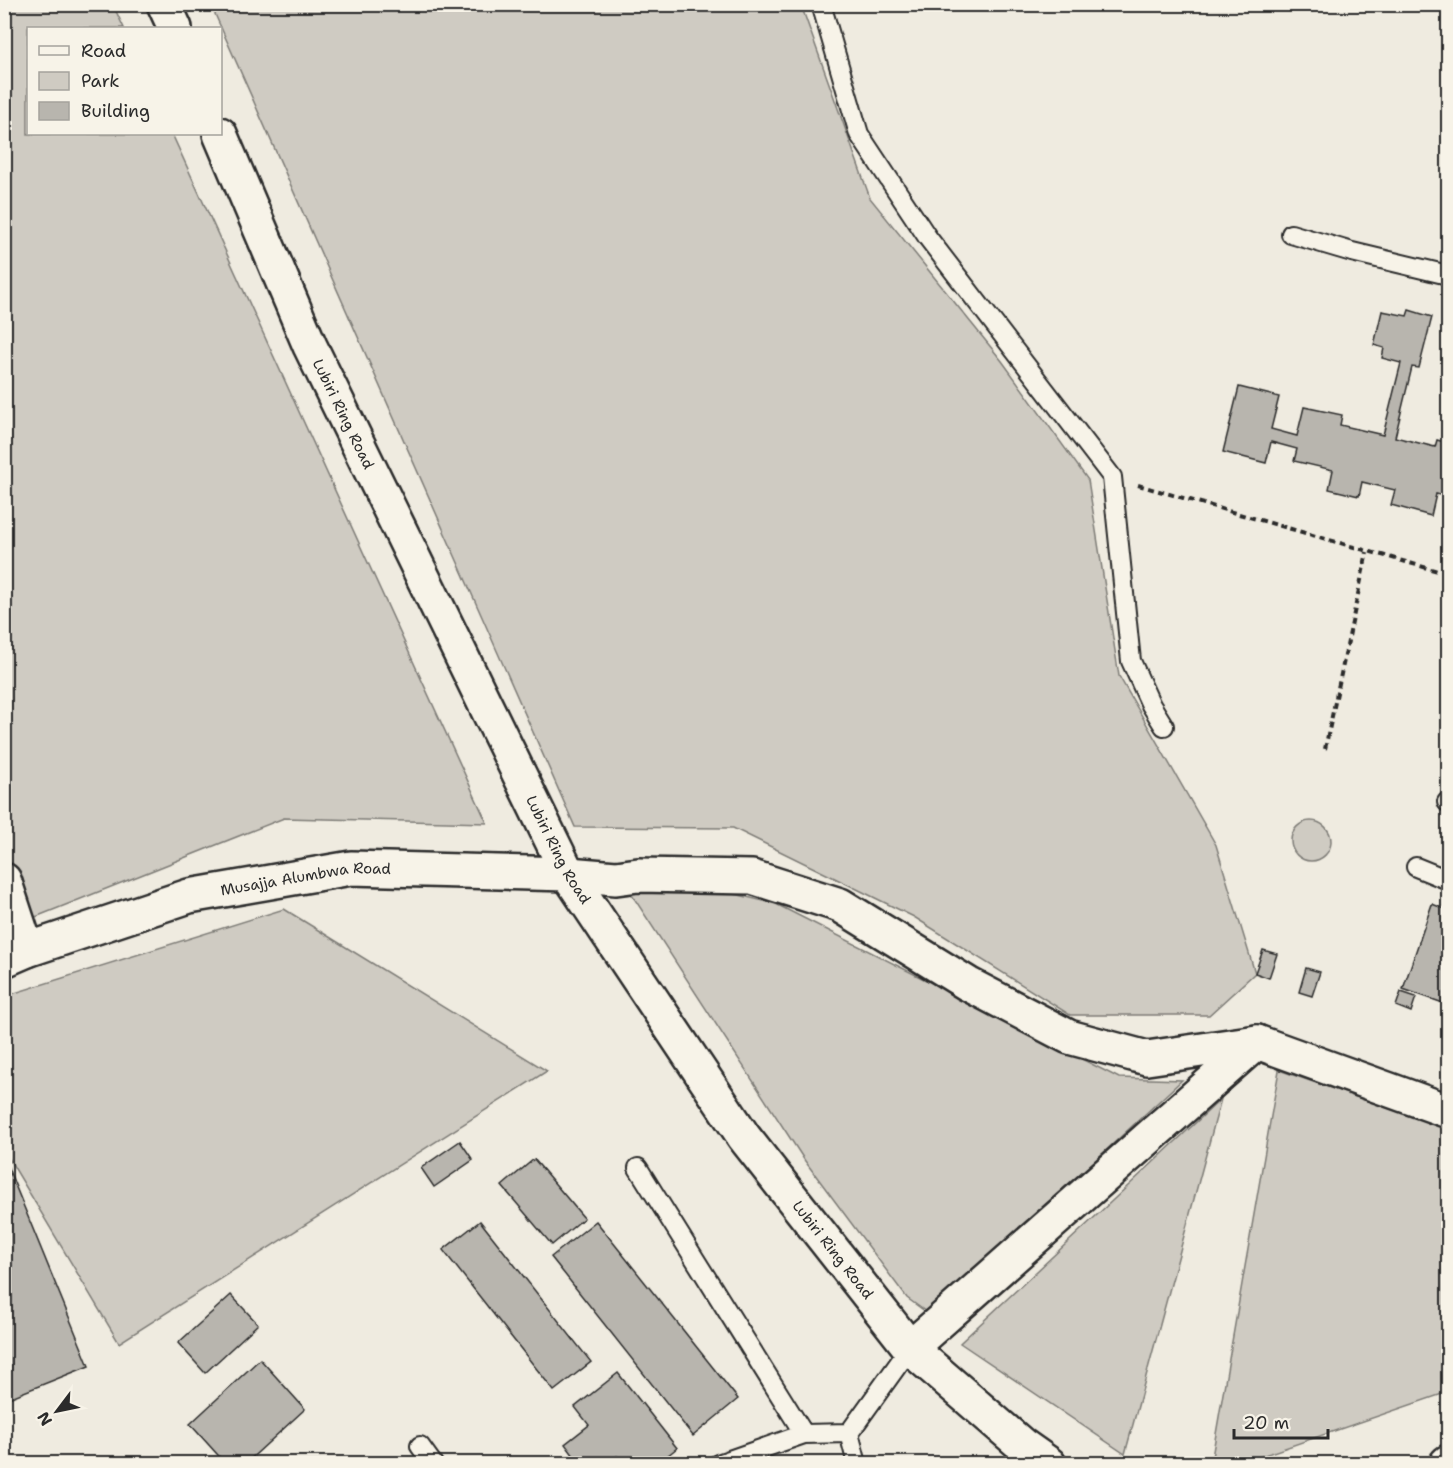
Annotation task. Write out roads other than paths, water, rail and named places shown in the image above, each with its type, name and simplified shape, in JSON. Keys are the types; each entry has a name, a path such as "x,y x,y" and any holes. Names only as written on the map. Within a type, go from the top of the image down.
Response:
{"street":[{"path":"164,4 175,27"},
{"name":"Lubiri Ring Road","path":"220,135 310,346 568,874 744,1137 910,1348 1022,1445 1049,1464"},
{"name":"Musajja Alumbwa Road","path":"16,955 189,896 351,868 568,874 616,878 639,875 752,877 840,905 968,984 1069,1037 1147,1058 1257,1042"},
{"path":"4,880 16,955"},
{"path":"910,1348 1257,1042 1449,1111"}],"lane":[{"path":"821,4 858,134 928,238 1112,477 1131,661 1151,705 1164,726"},
{"path":"1291,234 1353,252 1449,275"},
{"path":"1416,867 1449,880"},
{"path":"638,1168 804,1434"},
{"path":"849,1433 910,1348"},
{"path":"718,1464 804,1434 849,1433"},
{"path":"849,1433 857,1464"},
{"path":"420,1446 433,1464"}]}
